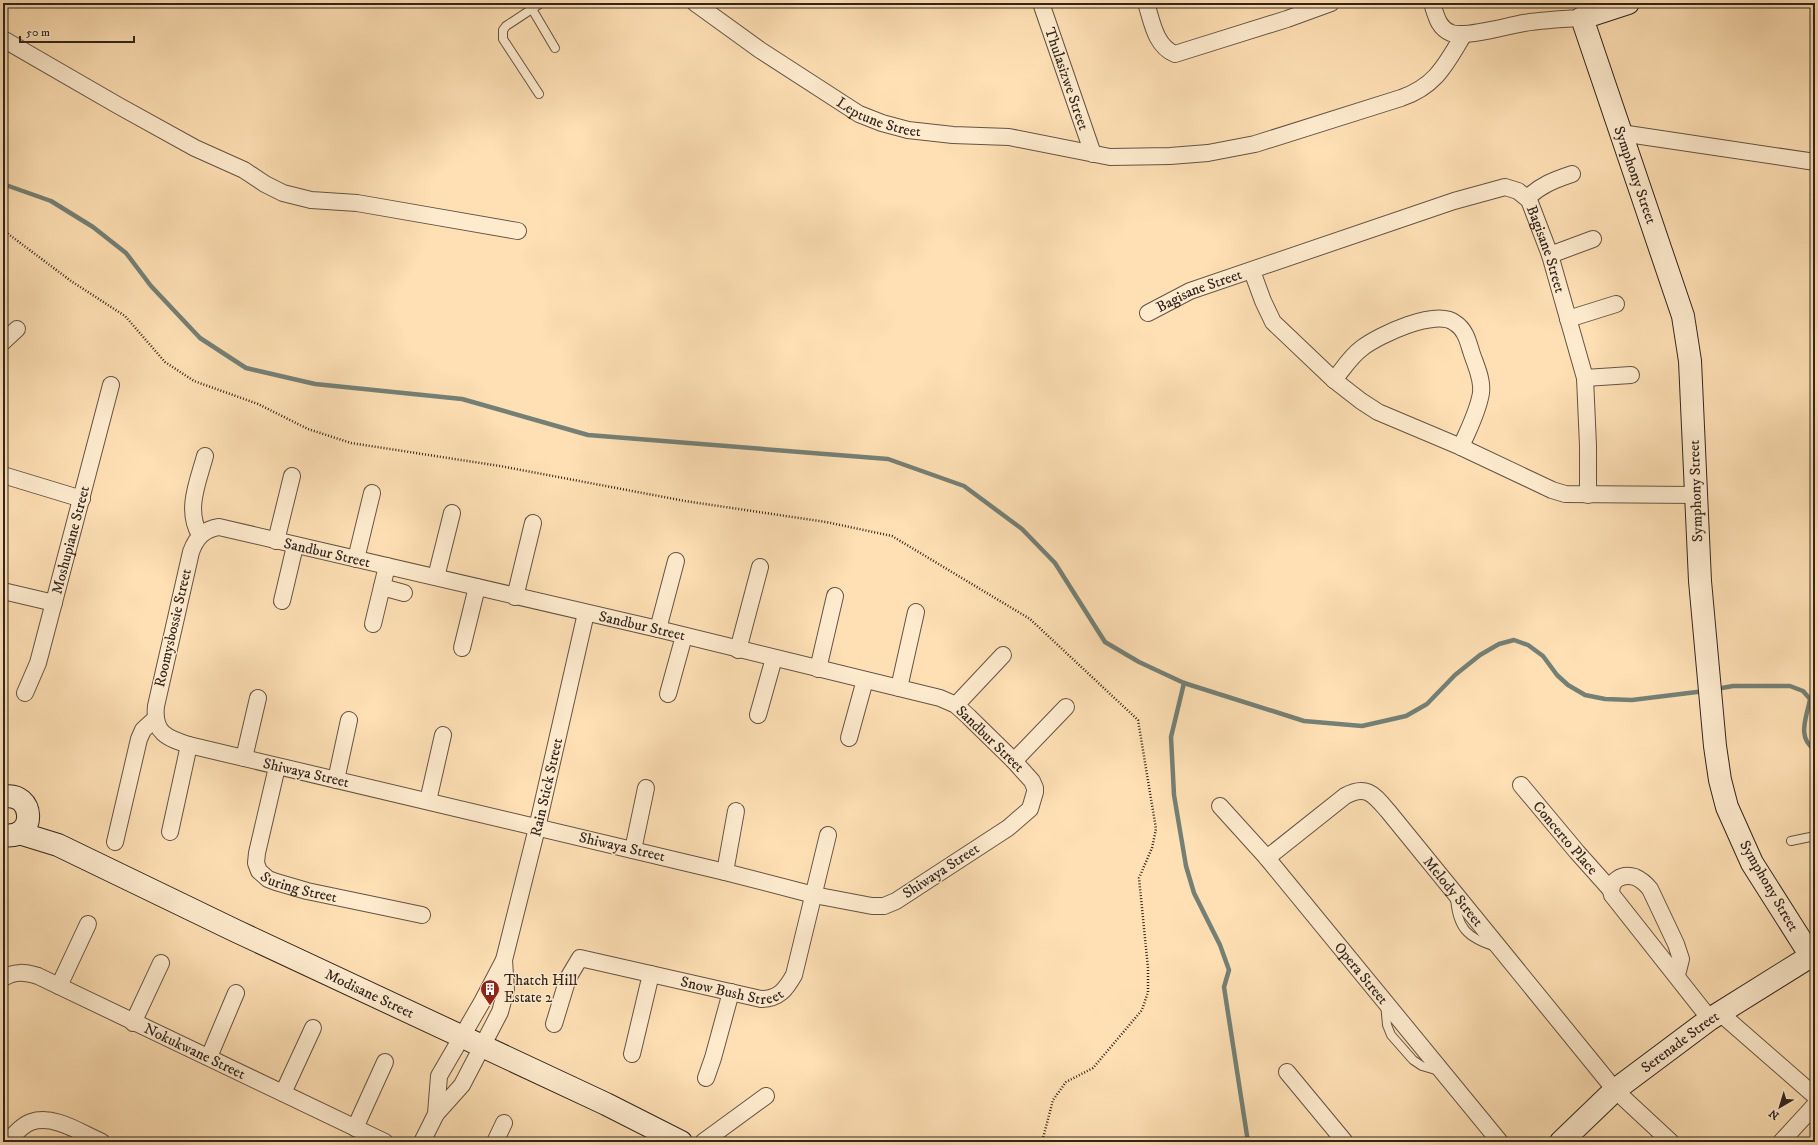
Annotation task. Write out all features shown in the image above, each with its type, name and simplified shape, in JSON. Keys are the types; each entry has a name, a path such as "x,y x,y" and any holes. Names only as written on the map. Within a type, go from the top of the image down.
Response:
{"street":[{"name":"Leptune Street","path":"695,3 819,90 858,114 882,123 908,130 1009,137 1110,157 1208,153 1255,144 1416,93 1428,84 1448,60 1464,34"},
{"name":"Thulasizwe Street","path":"1041,3 1093,154"},
{"path":"1146,3 1158,38 1165,48 1175,54 1280,21 1331,3"},
{"path":"1432,3 1438,20 1442,26 1452,33 1464,34 1524,23 1582,18 1628,3"},
{"name":"Symphony Street","path":"1582,18 1683,316 1690,362 1700,581 1715,746 1720,780 1727,807 1752,863 1813,955"},
{"path":"3,39 195,148 244,170 265,184 283,193 311,200 358,203 518,231"},
{"path":"1621,133 1815,162"},
{"path":"1526,198 1538,188 1549,182 1572,174"},
{"name":"Bagisane Street","path":"1148,313 1190,291 1454,201 1504,187 1518,191 1526,198 1534,211 1550,255 1585,378 1588,446 1588,495"},
{"path":"1550,255 1593,239"},
{"name":"Bagisane Street","path":"1252,271 1263,301 1273,322 1334,380 1378,412 1461,447 1552,490 1565,494 1697,495"},
{"path":"1568,319 1616,304"},
{"path":"1334,380 1351,357 1385,333 1433,318 1455,322 1461,328 1467,339 1481,383 1478,407 1461,447"},
{"path":"3,342 17,329"},
{"path":"1585,378 1631,375"},
{"name":"Moshupiane Street","path":"25,693 38,663 111,385"},
{"path":"199,537 192,512 205,456"},
{"path":"3,476 82,499"},
{"path":"276,541 292,476"},
{"path":"356,559 372,493"},
{"path":"436,577 452,513"},
{"path":"515,597 533,523"},
{"name":"Sandbur Street","path":"199,537 205,531 219,527 295,546 436,577 515,597 658,629 738,650 940,698 956,705 1014,761 1032,781 1035,788 1030,809"},
{"name":"Roomysbossie Street","path":"156,722 156,706 187,567 191,552 199,537"},
{"path":"282,601 295,546"},
{"path":"658,629 676,561"},
{"path":"373,624 387,566"},
{"path":"738,650 760,566"},
{"path":"382,587 404,593"},
{"path":"462,648 477,587"},
{"path":"3,590 54,603"},
{"path":"818,669 835,596"},
{"path":"899,688 916,612"},
{"name":"Rain Stick Street","path":"436,1114 439,1076 504,960 537,828 586,613"},
{"path":"668,694 684,636"},
{"path":"956,705 1004,655"},
{"path":"758,715 774,658"},
{"path":"849,738 865,680"},
{"path":"244,758 258,698"},
{"path":"1014,761 1066,707"},
{"path":"336,780 349,720"},
{"path":"115,842 139,739 143,730 156,722"},
{"name":"Shiwaya Street","path":"156,722 162,732 170,739 189,745 725,872 814,895 872,906 884,906 896,901 1008,828 1030,809"},
{"path":"428,801 443,735"},
{"path":"170,832 189,745"},
{"name":"Suring Street","path":"278,767 257,853 256,864 262,875 287,886 422,915"},
{"name":"Concerto Place","path":"1522,785 1577,852 1610,889 1617,903 1677,975 1715,1016 1815,1096"},
{"path":"633,850 646,788"},
{"name":"Melody Street","path":"1267,858 1345,796 1354,791 1365,790 1381,802 1615,1090 1671,1142"},
{"name":"Modisane Street","path":"4,796 12,796 24,803 17,828 58,845 236,931 482,1045 606,1104 681,1142"},
{"name":"Opera Street","path":"1220,806 1267,858 1500,1142"},
{"path":"725,872 736,811"},
{"name":"Snow Bush Street","path":"554,1024 568,978 580,958 768,999 782,993 794,975 828,835"},
{"name":"Concerto Place","path":"1610,889 1616,879 1628,876 1644,882 1650,889 1676,944 1681,959 1677,975"},
{"path":"59,986 88,924"},
{"name":"Serenade Street","path":"1561,1142 1615,1090 1715,1016 1813,955"},
{"name":"Rain Stick Street","path":"422,1142 436,1114 462,1085 500,1012 505,997 504,960"},
{"path":"134,1023 161,963"},
{"name":"Nokukwane Street","path":"3,978 11,974 23,972 38,976 385,1142"},
{"path":"632,1054 651,974"},
{"path":"706,1078 731,992"},
{"path":"209,1057 236,993"},
{"path":"283,1093 313,1028"},
{"path":"355,1128 385,1062"},
{"path":"1287,1072 1345,1142"},
{"path":"703,1142 766,1096"},
{"path":"1781,1142 1815,1105"},
{"path":"7,1142 30,1122 49,1120 102,1142"},
{"path":"495,1142 504,1123"}],"lane":[{"path":"539,94 504,39 502,30 541,3"},
{"path":"532,9 554,48"},
{"path":"1791,841 1815,836"}],"path":[{"path":"3,230 71,281 125,316 165,362 194,381 258,404 308,429 351,442 500,466 685,501 826,522 892,536 1030,619 1138,720 1156,829 1152,848 1139,878 1148,968 1148,992 1142,1010 1093,1068 1066,1082 1053,1100 1042,1142"}],"waterway":[{"path":"3,184 51,201 93,227 126,253 151,286 200,338 246,368 315,384 462,399 588,435 888,459 964,486 1022,529 1055,563 1105,642 1139,662 1184,683 1304,721 1362,726 1406,716 1427,704 1455,675 1480,655 1499,644 1514,640 1528,645 1543,656 1557,675 1568,685 1585,695 1605,699 1632,700 1705,691"},
{"path":"1184,683 1171,737 1174,795 1186,866 1194,893 1220,945 1229,970 1224,987 1248,1142"},
{"path":"1716,689 1733,686 1790,686 1803,691 1810,699 1805,720 1804,733 1809,745 1815,750"}],"place":[{"name":"Thatch Hill Estate 2","path":"490,1006"}]}
